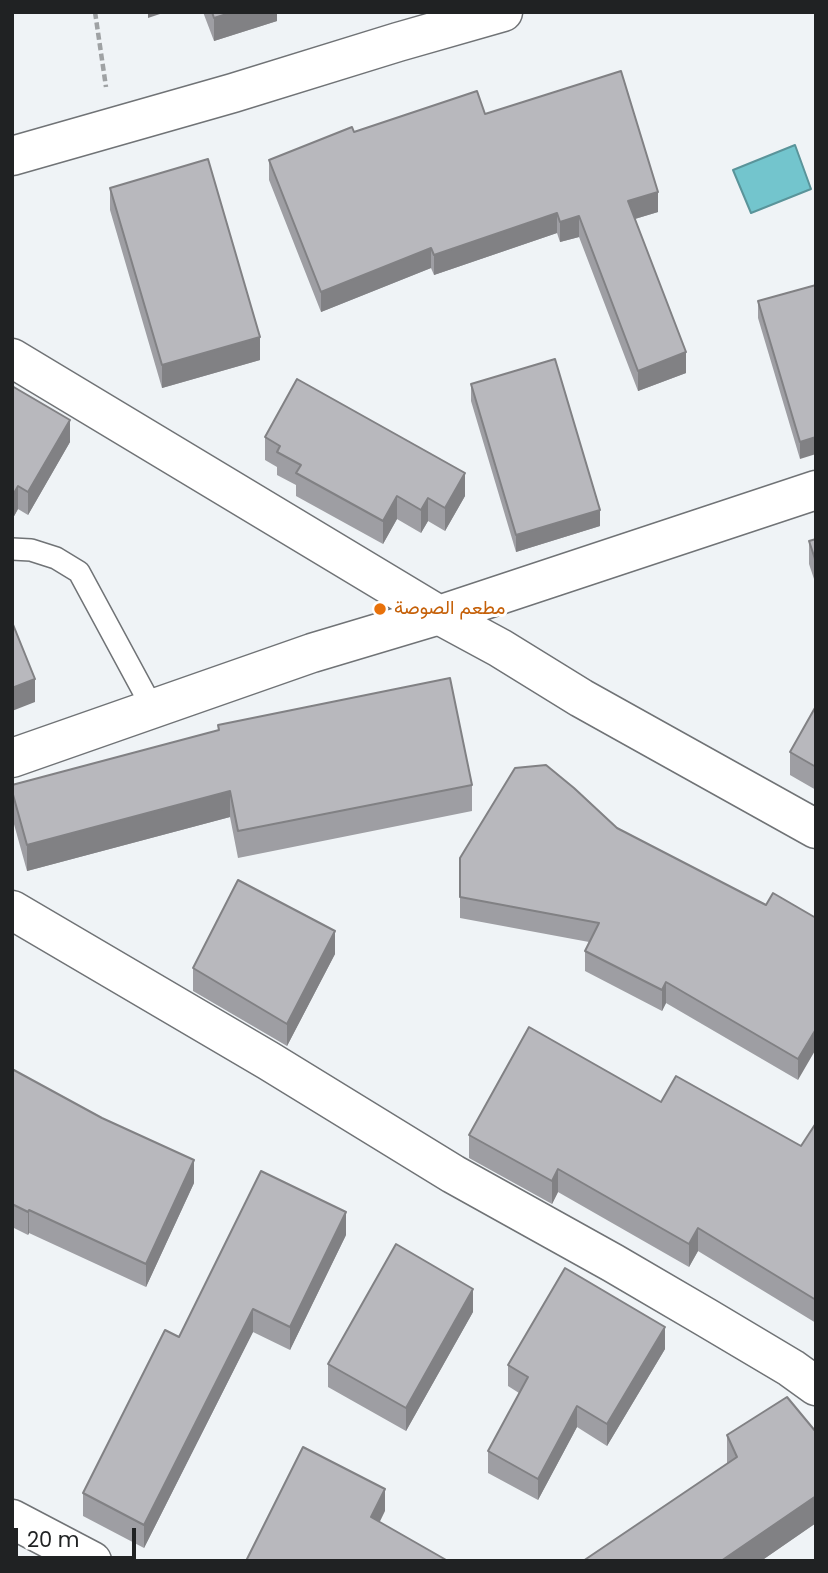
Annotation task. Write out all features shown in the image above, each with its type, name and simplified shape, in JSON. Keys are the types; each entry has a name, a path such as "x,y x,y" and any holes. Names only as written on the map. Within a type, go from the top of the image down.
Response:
{"street":[{"path":"12,156 503,12"},
{"path":"12,358 439,615 816,830"},
{"path":"12,758 312,653 439,615 816,490"},
{"path":"12,910 269,1061 453,1174 707,1318 816,1386"},
{"path":"12,1518 92,1561"}],"lane":[{"path":"12,549 31,550 56,558 79,572 153,709"}],"path":[{"path":"95,12 113,126"}],"water":[{"path":"795,145 811,189 751,213 733,170"}],"building":[{"path":"212,12 233,12 214,18"},
{"path":"621,71 658,192 628,201 686,352 638,371 579,216 560,222 557,213 434,255 431,248 321,292 269,160 352,127 354,132 477,91 485,114"},
{"path":"208,159 260,337 162,365 110,188"},
{"path":"816,285 816,437 800,442 758,301"},
{"path":"555,359 600,510 516,535 471,384"},
{"path":"297,379 465,473 445,508 428,498 421,510 397,496 383,521 296,473 301,465 277,452 280,446 265,437"},
{"path":"12,386 70,420 28,492 18,486 13,495 12,494"},
{"path":"816,539 816,562 809,541"},
{"path":"12,622 35,679 12,688"},
{"path":"450,678 472,785 238,831 230,791 27,845 12,785 219,730 218,725"},
{"path":"816,706 816,767 790,752"},
{"path":"546,765 617,828 766,905 773,893 816,918 816,1029 798,1059 666,982 662,990 585,951 599,923 460,897 460,858 515,768"},
{"path":"238,880 335,931 287,1024 193,968"},
{"path":"529,1027 661,1102 676,1076 801,1146 816,1123 816,1300 698,1228 689,1244 558,1169 552,1181 469,1135"},
{"path":"12,1069 102,1118 194,1160 146,1264 12,1204"},
{"path":"261,1171 346,1212 290,1327 253,1309 144,1525 83,1493 165,1330 179,1337"},
{"path":"396,1244 473,1289 406,1408 328,1364"},
{"path":"565,1268 665,1327 607,1424 577,1406 538,1479 488,1451 528,1377 508,1365"},
{"path":"787,1397 816,1432 816,1496 721,1561 583,1561 737,1457 727,1435"},
{"path":"303,1447 385,1489 371,1517 448,1561 246,1561"}],"place":[{"name":"مطعم الصوصة","path":"380,609"}]}
